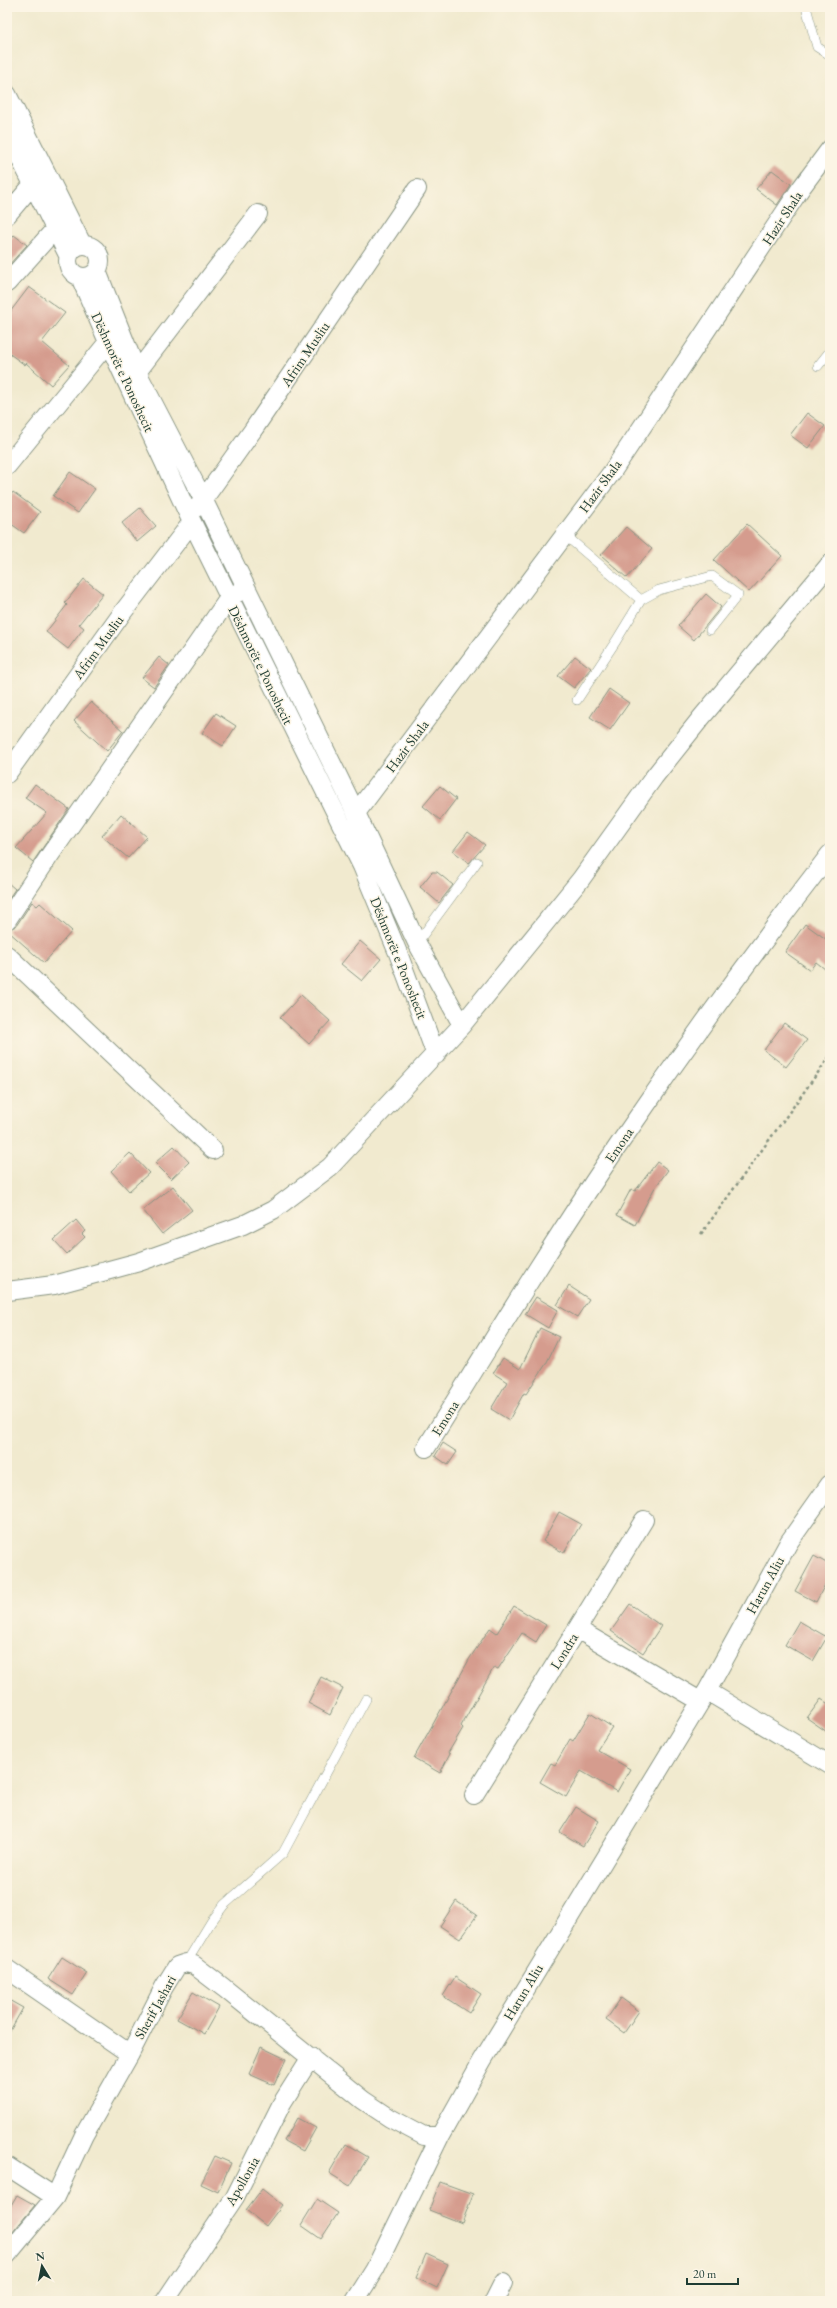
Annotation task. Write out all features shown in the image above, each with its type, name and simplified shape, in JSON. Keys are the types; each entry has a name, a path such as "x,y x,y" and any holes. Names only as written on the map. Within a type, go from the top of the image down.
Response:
{"street":[{"path":"7,94 82,244 73,247 68,255"},
{"name":"Dëshmorët e Ponoshecit","path":"7,132 34,183 68,255 67,265 72,273 80,277 108,342 132,378 166,445 203,499 356,813 417,943 462,1025"},
{"name":"Hazir Shala","path":"356,813 612,472 801,188 830,149"},
{"path":"7,215 34,183"},
{"name":"Afrim Musliu","path":"7,774 191,520 203,499 417,189"},
{"path":"132,378 258,214"},
{"path":"7,283 55,229"},
{"name":"Dëshmorët e Ponoshecit","path":"82,244 92,246 98,253 101,262 97,271 132,378"},
{"path":"80,277 90,276 97,271"},
{"path":"7,466 108,342"},
{"name":"Dëshmorët e Ponoshecit","path":"166,445 191,520 362,866 436,1055"},
{"path":"7,1291 54,1285 139,1262 243,1225 273,1210 330,1167 436,1055 462,1025 581,879 654,777 701,718 830,564"},
{"path":"7,920 50,855 229,598 246,587"},
{"name":"Emona","path":"426,1448 518,1300 622,1140 782,916 830,854"},
{"path":"373,894 390,886"},
{"path":"7,955 213,1150"},
{"name":"Harun Aliu","path":"355,2301 378,2263 440,2136 528,1983 704,1696 782,1555 830,1484"},
{"path":"577,1629 644,1520"},
{"name":"Londra","path":"474,1795 577,1629 704,1696"},
{"path":"704,1696 830,1765"},
{"name":"Sherif Jashari","path":"7,2255 55,2197 84,2135 130,2054 164,1987 178,1966 186,1963 194,1965 218,1983 363,2100 390,2118 424,2136 440,2136"},
{"path":"7,1969 130,2054"},
{"name":"Apollonia","path":"165,2301 235,2197 282,2103 311,2057"},
{"path":"7,2166 55,2197"},
{"path":"494,2301 503,2283"}],"lane":[{"path":"806,7 817,47 824,53 830,55"},
{"path":"818,366 830,351"},
{"path":"565,535 641,600"},
{"path":"577,700 616,642 641,600 658,590 712,576 738,596 710,630"},
{"path":"417,943 477,862"},
{"path":"186,1963 210,1922 224,1905 283,1853 366,1699"}],"path":[{"path":"701,1234 830,1056"}],"building":[{"path":"772,170 791,184 777,205 756,189"},
{"path":"14,235 27,245 7,267 7,243"},
{"path":"29,287 65,313 42,342 69,365 51,385 26,363 25,365 7,352 7,316"},
{"path":"807,413 825,426 808,448 790,435"},
{"path":"70,472 95,489 78,513 53,496"},
{"path":"13,492 40,512 24,533 7,521 7,500"},
{"path":"140,508 156,526 137,542 122,523"},
{"path":"747,524 782,556 749,592 714,560"},
{"path":"626,527 652,549 627,578 601,555"},
{"path":"84,579 103,594 79,624 84,628 68,649 46,632 67,605 65,603"},
{"path":"706,594 721,607 694,640 678,626"},
{"path":"575,656 591,668 574,688 558,676"},
{"path":"159,657 169,665 154,687 142,678"},
{"path":"609,689 629,703 610,730 590,717"},
{"path":"91,702 123,731 107,751 74,721"},
{"path":"216,713 236,726 223,746 202,733"},
{"path":"35,784 69,809 33,862 16,848 47,813 25,798"},
{"path":"440,786 456,799 440,820 423,806"},
{"path":"121,814 147,837 128,858 102,836"},
{"path":"468,832 485,845 469,863 453,851"},
{"path":"432,872 437,872 453,885 439,903 420,887"},
{"path":"7,882 15,889 7,901"},
{"path":"32,902 37,906 40,903 72,931 44,963 7,930 16,926"},
{"path":"805,924 830,942 830,973 816,962 810,970 785,952"},
{"path":"360,941 381,959 362,981 341,964"},
{"path":"301,995 330,1021 309,1044 280,1018"},
{"path":"784,1023 807,1040 786,1067 764,1050"},
{"path":"174,1146 189,1162 171,1179 155,1163"},
{"path":"130,1153 149,1173 129,1191 111,1171"},
{"path":"657,1162 668,1170 654,1189 635,1225 617,1215 631,1189 635,1191"},
{"path":"173,1186 192,1210 162,1234 143,1210"},
{"path":"76,1220 85,1231 82,1234 85,1237 67,1254 54,1240"},
{"path":"569,1286 589,1299 577,1317 557,1305"},
{"path":"536,1297 558,1310 548,1328 525,1314"},
{"path":"540,1328 559,1337 546,1364 526,1394 524,1393 509,1420 491,1409 507,1382 493,1373 503,1358 520,1369"},
{"path":"443,1443 457,1452 448,1465 435,1456"},
{"path":"559,1512 581,1524 564,1553 543,1541"},
{"path":"814,1556 830,1565 830,1575 816,1602 795,1591"},
{"path":"630,1604 661,1626 643,1653 611,1631"},
{"path":"514,1606 546,1625 536,1642 522,1633 498,1669 494,1667 461,1726 463,1728 448,1753 450,1754 440,1773 414,1758 470,1658 490,1628 497,1633"},
{"path":"799,1621 827,1637 813,1661 785,1645"},
{"path":"321,1677 343,1688 330,1715 308,1703"},
{"path":"821,1699 830,1705 830,1734 807,1718"},
{"path":"590,1713 612,1727 597,1750 630,1769 617,1792 581,1771 566,1797 540,1782 551,1763 555,1765 570,1739 573,1741"},
{"path":"576,1807 599,1821 583,1846 560,1832"},
{"path":"456,1901 477,1915 460,1939 440,1926"},
{"path":"62,1957 87,1973 73,1995 48,1979"},
{"path":"455,1977 481,1994 469,2013 443,1996"},
{"path":"193,1992 219,2007 204,2034 177,2019"},
{"path":"621,1998 639,2011 624,2033 606,2020"},
{"path":"7,1999 23,2008 7,2036"},
{"path":"261,2047 286,2059 274,2085 249,2074"},
{"path":"297,2118 316,2128 303,2151 284,2141"},
{"path":"346,2144 368,2157 350,2186 329,2173"},
{"path":"215,2156 231,2163 218,2192 201,2184"},
{"path":"440,2182 473,2194 462,2223 429,2210"},
{"path":"262,2189 282,2205 266,2226 246,2210"},
{"path":"17,2195 35,2205 7,2239 7,2212"},
{"path":"317,2199 338,2213 321,2239 301,2225"},
{"path":"426,2254 448,2264 437,2288 416,2278"}]}
